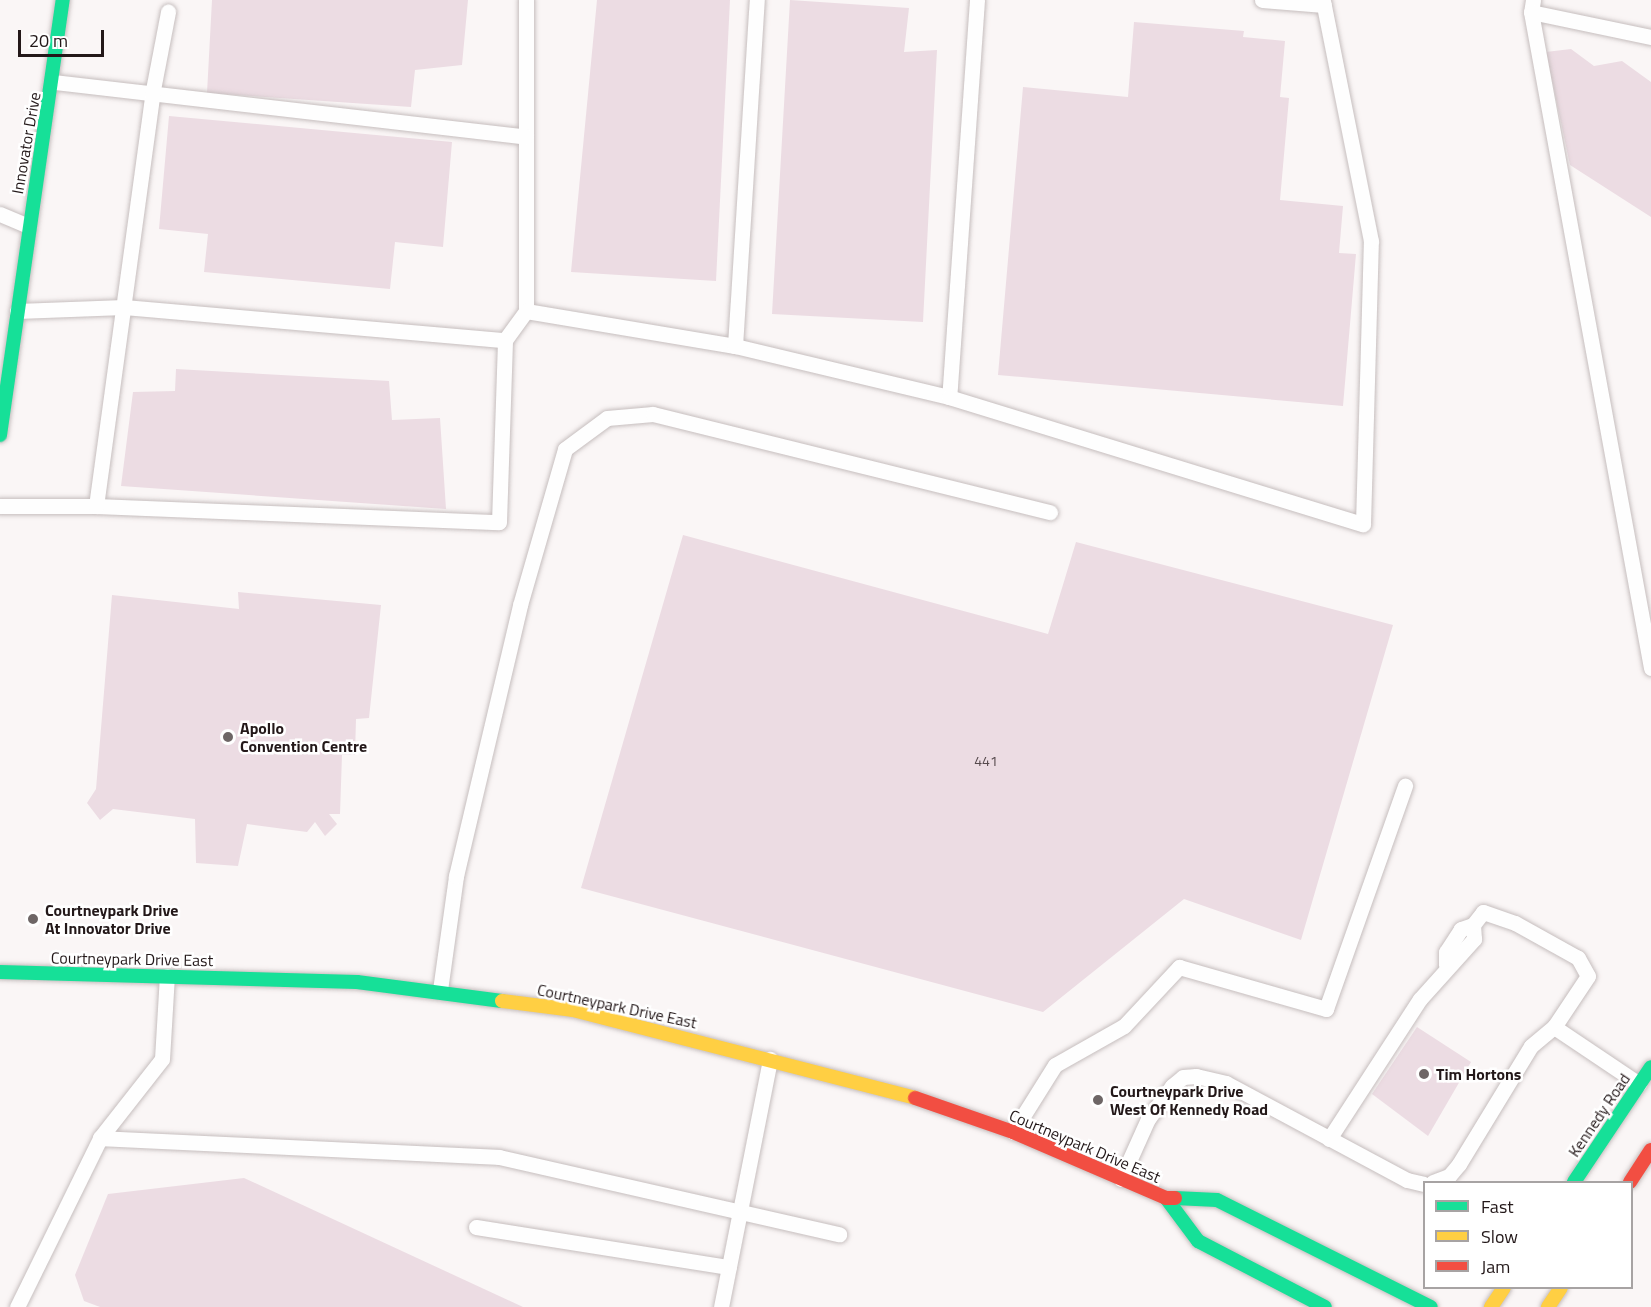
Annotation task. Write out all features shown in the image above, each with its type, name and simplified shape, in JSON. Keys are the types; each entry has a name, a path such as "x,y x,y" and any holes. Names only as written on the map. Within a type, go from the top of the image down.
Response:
{"main road":[{"name":"Innovator Drive","path":"0,435 28,226 54,82 63,0"},
{"name":"Courtneypark Drive East","path":"0,972 357,982 440,990 573,1010 888,1089 1013,1132 1166,1198 1217,1200 1431,1307"},
{"name":"Kennedy Road","path":"1575,1181 1651,1067"},
{"path":"1631,1181 1651,1150"},
{"name":"Courtneypark Drive East","path":"1166,1198 1198,1241 1325,1307"},
{"path":"1491,1307 1503,1289"},
{"path":"1548,1307 1560,1289"}],"lane":[{"path":"0,506 96,506 499,522 505,340 526,311 526,0"},
{"path":"735,346 757,0"},
{"path":"949,397 977,0"},
{"path":"526,311 735,346 949,397 1363,524 1371,241 1323,2 1262,0"},
{"path":"1651,38 1532,6 1651,668"},
{"path":"96,506 152,95 168,12"},
{"path":"54,82 526,137"},
{"path":"0,214 28,226"},
{"path":"17,310 124,307 505,340"},
{"path":"440,990 456,876 520,605 565,449 607,418 654,414 1050,512"},
{"path":"1013,1132 1055,1065 1124,1026 1179,967 1326,1009 1405,786"},
{"path":"1329,1139 1420,999 1446,965 1446,952 1461,929 1473,925 1483,912 1515,923 1578,958 1588,976 1554,1028 1531,1046 1459,1164 1449,1176 1436,1181"},
{"path":"17,1307 100,1138 162,1059 167,976"},
{"path":"1554,1028 1639,1084"},
{"path":"721,1307 771,1059"},
{"path":"1121,1179 1148,1119 1172,1086 1184,1077 1208,1077 1226,1083 1407,1180 1423,1184"},
{"path":"100,1138 499,1157 839,1234"},
{"path":"476,1227 729,1267"}],"building":[{"path":"212,0 468,0 462,65 415,70 411,107 207,93"},
{"path":"597,0 730,0 716,281 571,272"},
{"path":"790,0 909,8 904,52 937,50 923,322 772,314"},
{"path":"1134,22 1244,31 1243,37 1285,41 1280,97 1289,98 1280,200 1343,206 1339,253 1356,254 1343,406 998,375 1023,87 1128,97"},
{"path":"1571,49 1594,66 1622,61 1651,82 1651,217 1570,165 1546,52"},
{"path":"169,116 452,142 443,247 395,242 390,289 204,272 208,234 159,229"},
{"path":"176,369 389,381 392,420 440,418 446,509 121,486 133,392 175,391"},
{"path":"683,535 1048,634 1076,542 1393,625 1301,940 1184,899 1043,1012 581,888"},
{"name":"Apollo Convention Centre","path":"238,592 381,605 369,718 356,719 355,755 342,755 340,814 329,814 337,824 325,836 315,822 307,832 247,824 238,866 196,863 195,819 113,809 100,820 87,803 96,789 112,595 239,609"},
{"name":"Tim Hortons","path":"1417,1027 1471,1062 1428,1136 1372,1094"},
{"path":"244,1178 523,1307 100,1307 84,1301 75,1275 108,1194"}],"traffic: fast":[{"path":"0,435 63,0"},
{"path":"0,972 357,982 502,1001"},
{"path":"1575,1181 1651,1067"},
{"path":"1166,1198 1198,1241 1325,1307"},
{"path":"1175,1198 1217,1200 1431,1307"}],"traffic: slow":[{"path":"502,1001 573,1010 915,1098"},
{"path":"1491,1307 1503,1289"},
{"path":"1548,1307 1560,1289"}],"traffic: jam":[{"path":"915,1098 1013,1132 1166,1198 1175,1198"},
{"path":"1631,1181 1651,1150"}],"place":[{"name":"Apollo Convention Centre","path":"228,737"},
{"name":"Courtneypark Drive At Innovator Drive","path":"33,919"},
{"name":"Tim Hortons","path":"1424,1074"},
{"name":"Courtneypark Drive West Of Kennedy Road","path":"1098,1100"}]}
